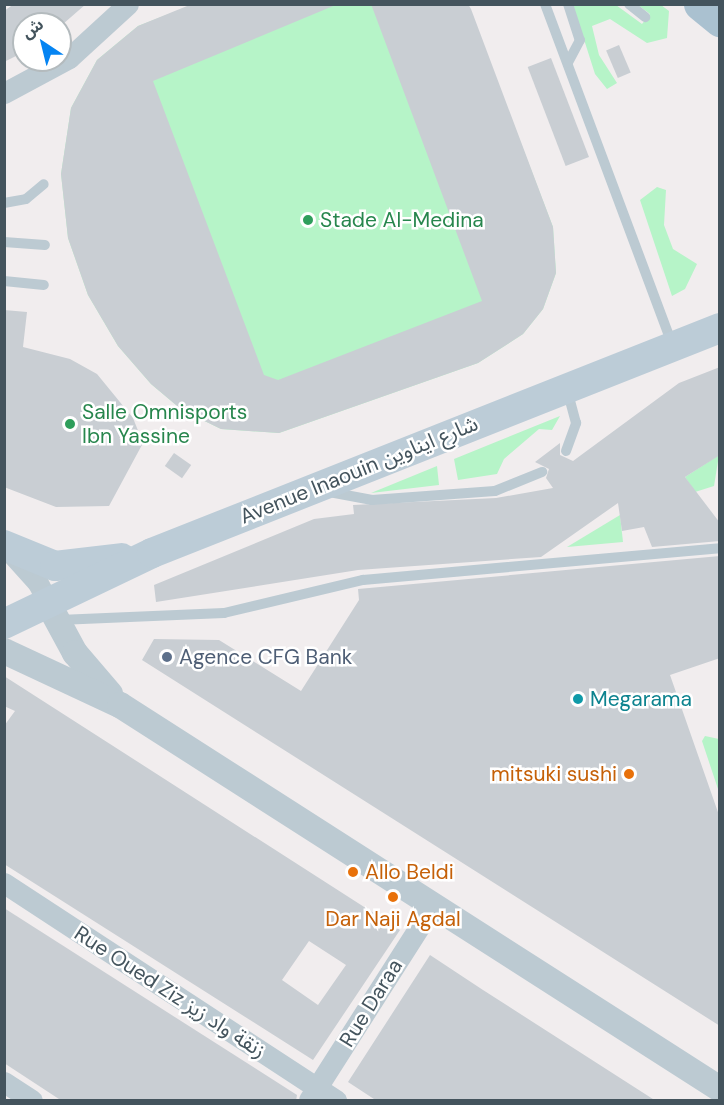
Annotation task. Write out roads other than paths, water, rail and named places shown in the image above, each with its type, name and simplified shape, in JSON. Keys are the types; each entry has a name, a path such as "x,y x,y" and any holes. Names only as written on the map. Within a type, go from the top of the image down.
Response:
{"main road":[{"path":"700,4 720,20"},
{"name":"Avenue Inaouin شارع ايناوين","path":"4,624 53,612 152,553 720,328"},
{"path":"4,547 71,567 152,553"}],"street":[{"path":"4,93 69,58 128,4"},
{"path":"4,547 26,567 75,653 120,705"},
{"path":"4,651 120,705 720,1089"},
{"name":"Rue Oued Ziz زنقة واد زيز","path":"4,883 313,1094 336,1101"},
{"name":"Rue Daraa","path":"313,1094 433,904"},
{"path":"4,1082 32,1101"}],"lane":[{"path":"544,4 673,346"},
{"path":"568,4 580,40 568,63"},
{"path":"629,4 645,17"},
{"path":"4,203 26,199 44,184"},
{"path":"4,242 45,245"},
{"path":"4,282 45,285"},
{"path":"566,388 576,423 566,451"},
{"path":"315,488 372,500 508,489 542,472"},
{"path":"53,612 225,613 363,580 720,548"}],"place":[{"name":"Stade Al-Medina","path":"308,220"},
{"name":"Salle Omnisports Ibn Yassine","path":"70,424"},
{"name":"Agence CFG Bank","path":"167,657"},
{"name":"Megarama","path":"578,699"},
{"name":"mitsuki sushi","path":"629,774"},
{"name":"Allo Beldi","path":"353,872"},
{"name":"Dar Naji Agdal","path":"393,897"}]}
